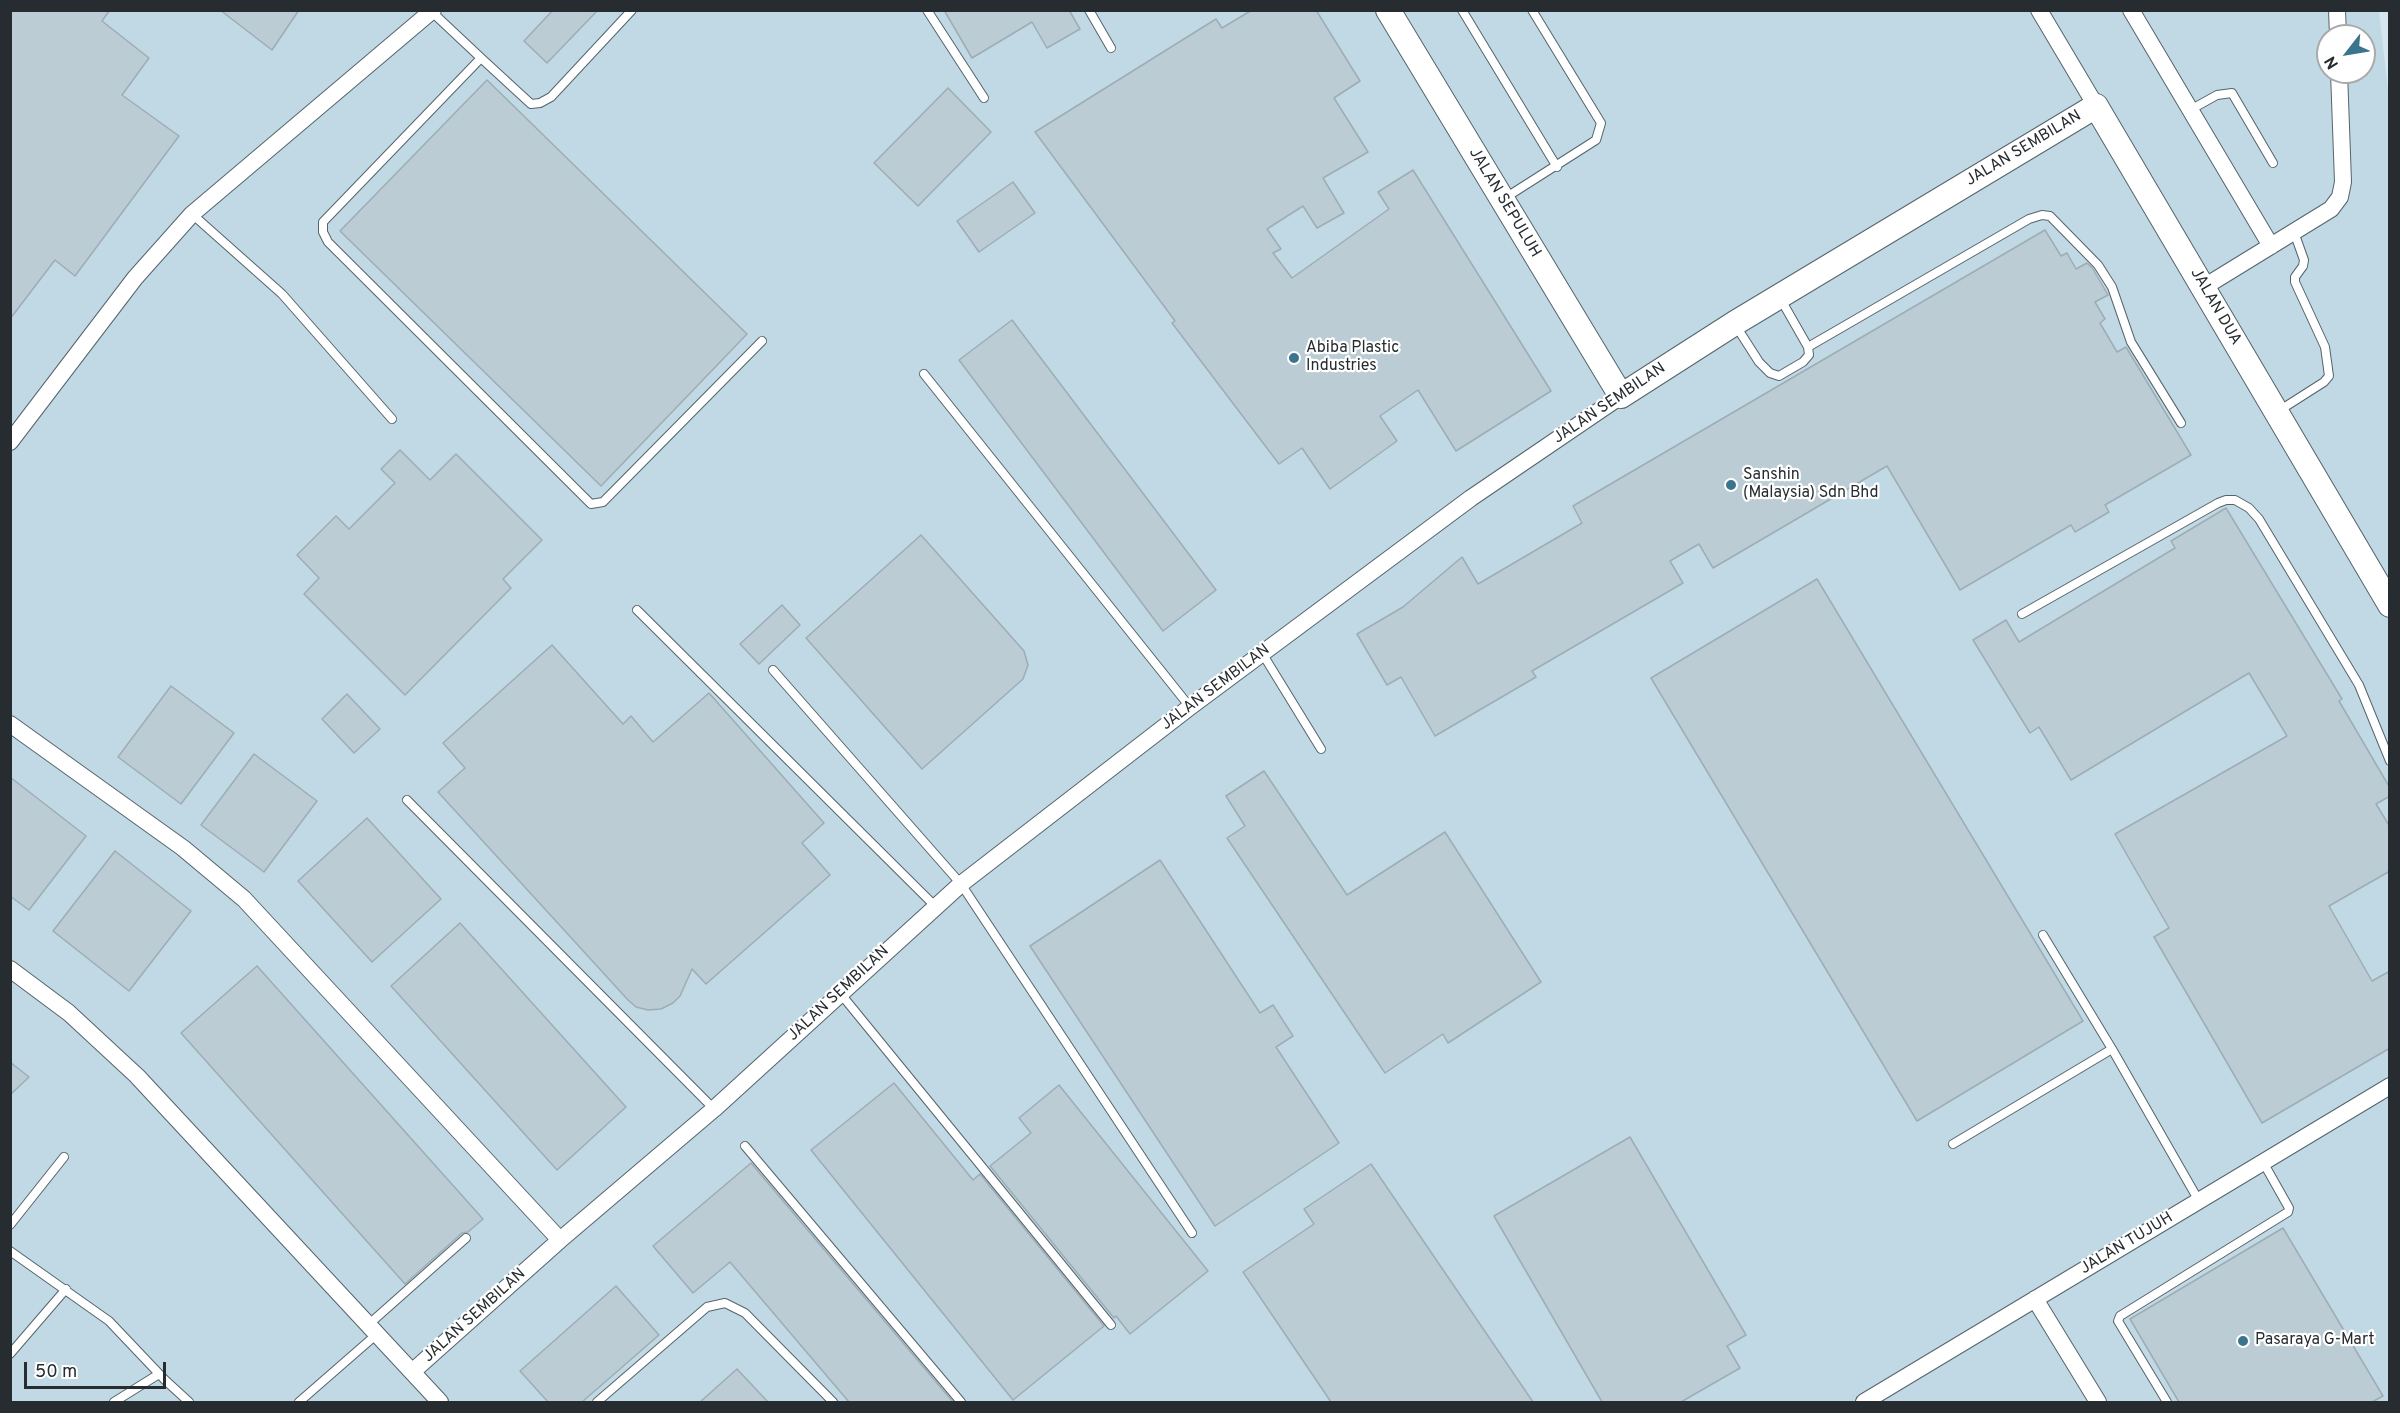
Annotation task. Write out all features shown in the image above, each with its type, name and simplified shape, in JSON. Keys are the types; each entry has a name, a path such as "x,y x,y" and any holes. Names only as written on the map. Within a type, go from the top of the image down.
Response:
{"main road":[{"name":"JALAN SEPULUH","path":"1388,10 1621,396"},
{"name":"JALAN DUA","path":"2096,106 2390,605"},
{"name":"JALAN SEMBILAN","path":"1621,396 1735,323 2096,106"}],"street":[{"name":"JALAN DUA","path":"2039,10 2096,106"},
{"path":"2131,10 2271,246"},
{"path":"10,442 135,278 192,214 433,11"},
{"path":"2204,287 2331,209 2340,197 2343,182 2339,84"},
{"name":"JALAN SEMBILAN","path":"412,1372 560,1240 714,1109 961,884 1190,707 1471,498 1621,396"},
{"path":"10,724 183,848 244,899 560,1240"},
{"path":"10,969 69,1013 137,1076 441,1402"},
{"name":"JALAN TUJUH","path":"1864,1402 2390,1086"},
{"path":"2035,1299 2098,1402"}],"lane":[{"path":"433,11 531,104 540,103 551,97 632,10"},
{"path":"927,10 984,98"},
{"path":"1089,10 1111,48"},
{"path":"1462,10 1557,167"},
{"path":"1502,200 1596,140 1601,123 1532,10"},
{"path":"481,58 323,222 323,231 328,242 591,504 603,502 762,341"},
{"path":"2190,110 2217,95 2232,93 2273,163"},
{"path":"192,214 282,294 392,419"},
{"path":"1808,347 2029,219 2042,215 2050,216 2098,265 2112,287 2131,342 2181,423"},
{"path":"2277,412 2330,376 2325,347 2295,282 2295,277 2303,266 2304,260 2294,232"},
{"path":"1735,323 1759,362 1770,373 1779,376 1803,362 1809,355 1808,347 1779,297"},
{"path":"924,374 1190,707"},
{"path":"2022,614 2218,503 2235,500 2249,508 2259,519 2360,685 2390,761"},
{"path":"637,610 935,906"},
{"path":"1262,653 1321,748"},
{"path":"773,670 961,884 1192,1233"},
{"path":"407,800 714,1109"},
{"path":"2043,935 2112,1049 2199,1201"},
{"path":"840,993 1111,1325"},
{"path":"1953,1144 2112,1049"},
{"path":"745,1146 962,1402"},
{"path":"10,1225 64,1156"},
{"path":"2167,1402 2118,1320 2120,1316 2288,1212 2289,1208 2264,1162"},
{"path":"299,1402 466,1238"},
{"path":"10,1251 109,1321 189,1402"},
{"path":"10,1354 66,1289"},
{"path":"597,1402 707,1307 725,1303 745,1313 833,1402"},
{"path":"114,1402 159,1374"}],"shaded area":[{"path":"10,11 2379,11 2390,108 2389,1402 11,1402"}],"building":[{"path":"10,10 110,10 102,21 149,58 122,95 179,136 75,276 55,260 10,319"},
{"path":"220,10 299,10 272,50"},
{"path":"553,10 598,10 547,63 524,41"},
{"path":"944,10 1069,10 1080,29 1047,48 1032,22 972,58"},
{"path":"1252,10 1316,10 1360,81 1334,98 1368,152 1323,178 1344,213 1317,228 1303,206 1267,229 1281,249 1273,253 1292,278 1389,209 1378,192 1413,170 1551,391 1456,451 1418,390 1380,416 1397,441 1330,489 1302,448 1279,464 1172,323 1175,321 1035,132 1216,19 1222,28"},
{"path":"487,80 747,334 601,486 340,231"},
{"path":"948,88 991,132 918,206 874,163"},
{"path":"1013,182 1035,213 979,252 957,221"},
{"name":"Sanshin (Malaysia) Sdn Bhd","path":"2045,230 2061,256 2067,253 2076,269 2087,263 2093,269 2108,295 2095,302 2105,319 2100,323 2117,352 2126,347 2191,455 2105,505 2109,512 2075,532 2071,525 1960,590 1887,466 1713,568 1699,544 1670,561 1683,583 1532,671 1536,677 1435,736 1401,677 1387,685 1357,634 1403,607 1462,557 1478,584 1582,523 1573,506"},
{"path":"1012,320 1216,590 1163,631 959,360"},
{"path":"400,450 430,480 456,454 542,540 503,579 511,588 405,695 304,594 319,578 297,555 336,516 349,529 395,483 381,469"},
{"path":"2226,508 2342,699 2339,701 2390,788 2390,796 2376,804 2390,827 2390,871 2329,906 2372,981 2390,971 2390,1048 2262,1123 2154,937 2169,928 2115,834 2287,736 2249,673 2071,780 2039,727 2030,733 1973,640 2006,620 2019,642 2175,548 2171,541"},
{"path":"921,535 1024,651 1028,665 1023,679 922,769 806,638"},
{"path":"1817,579 2083,1021 1917,1121 1651,678"},
{"path":"782,605 800,625 759,664 740,644"},
{"path":"552,645 623,724 631,716 653,742 709,693 824,823 802,843 830,875 706,984 692,969 680,996 673,1003 661,1009 648,1010 636,1007 628,1000 438,792 465,768 443,743"},
{"path":"171,686 234,733 181,804 118,757"},
{"path":"347,694 380,729 354,753 322,719"},
{"path":"254,754 317,801 264,872 201,825"},
{"path":"1264,771 1347,895 1445,832 1541,982 1448,1043 1443,1034 1385,1073 1227,838 1245,826 1226,796"},
{"path":"10,777 86,836 29,910 10,896"},
{"path":"367,818 441,899 372,962 298,881"},
{"path":"115,851 191,911 129,991 53,931"},
{"path":"1160,860 1260,1013 1273,1005 1293,1036 1276,1047 1339,1143 1215,1226 1030,946"},
{"path":"460,923 626,1107 557,1170 391,986"},
{"path":"257,966 483,1219 468,1232 462,1233 405,1284 181,1033"},
{"path":"10,1062 29,1077 10,1095"},
{"path":"894,1083 973,1180 980,1174 1104,1326 1013,1400 811,1150"},
{"path":"1059,1085 1208,1271 1130,1334 1116,1316 1114,1318 990,1166 1031,1133 1019,1118"},
{"path":"1630,1137 1746,1335 1727,1346 1740,1368 1681,1402 1602,1402 1494,1216"},
{"path":"751,1163 953,1402 849,1402 730,1262 693,1293 653,1246"},
{"path":"1371,1164 1533,1402 1331,1402 1243,1272 1314,1224 1304,1209"},
{"path":"2283,1228 2383,1396 2372,1402 2179,1402 2130,1319"},
{"path":"616,1286 659,1335 582,1402 548,1402 520,1371"},
{"path":"737,1369 768,1402 700,1402"}],"place":[{"name":"Abiba Plastic Industries","path":"1294,358"},
{"name":"Sanshin (Malaysia) Sdn Bhd","path":"1731,485"},
{"name":"Pasaraya G-Mart","path":"2243,1341"}]}
